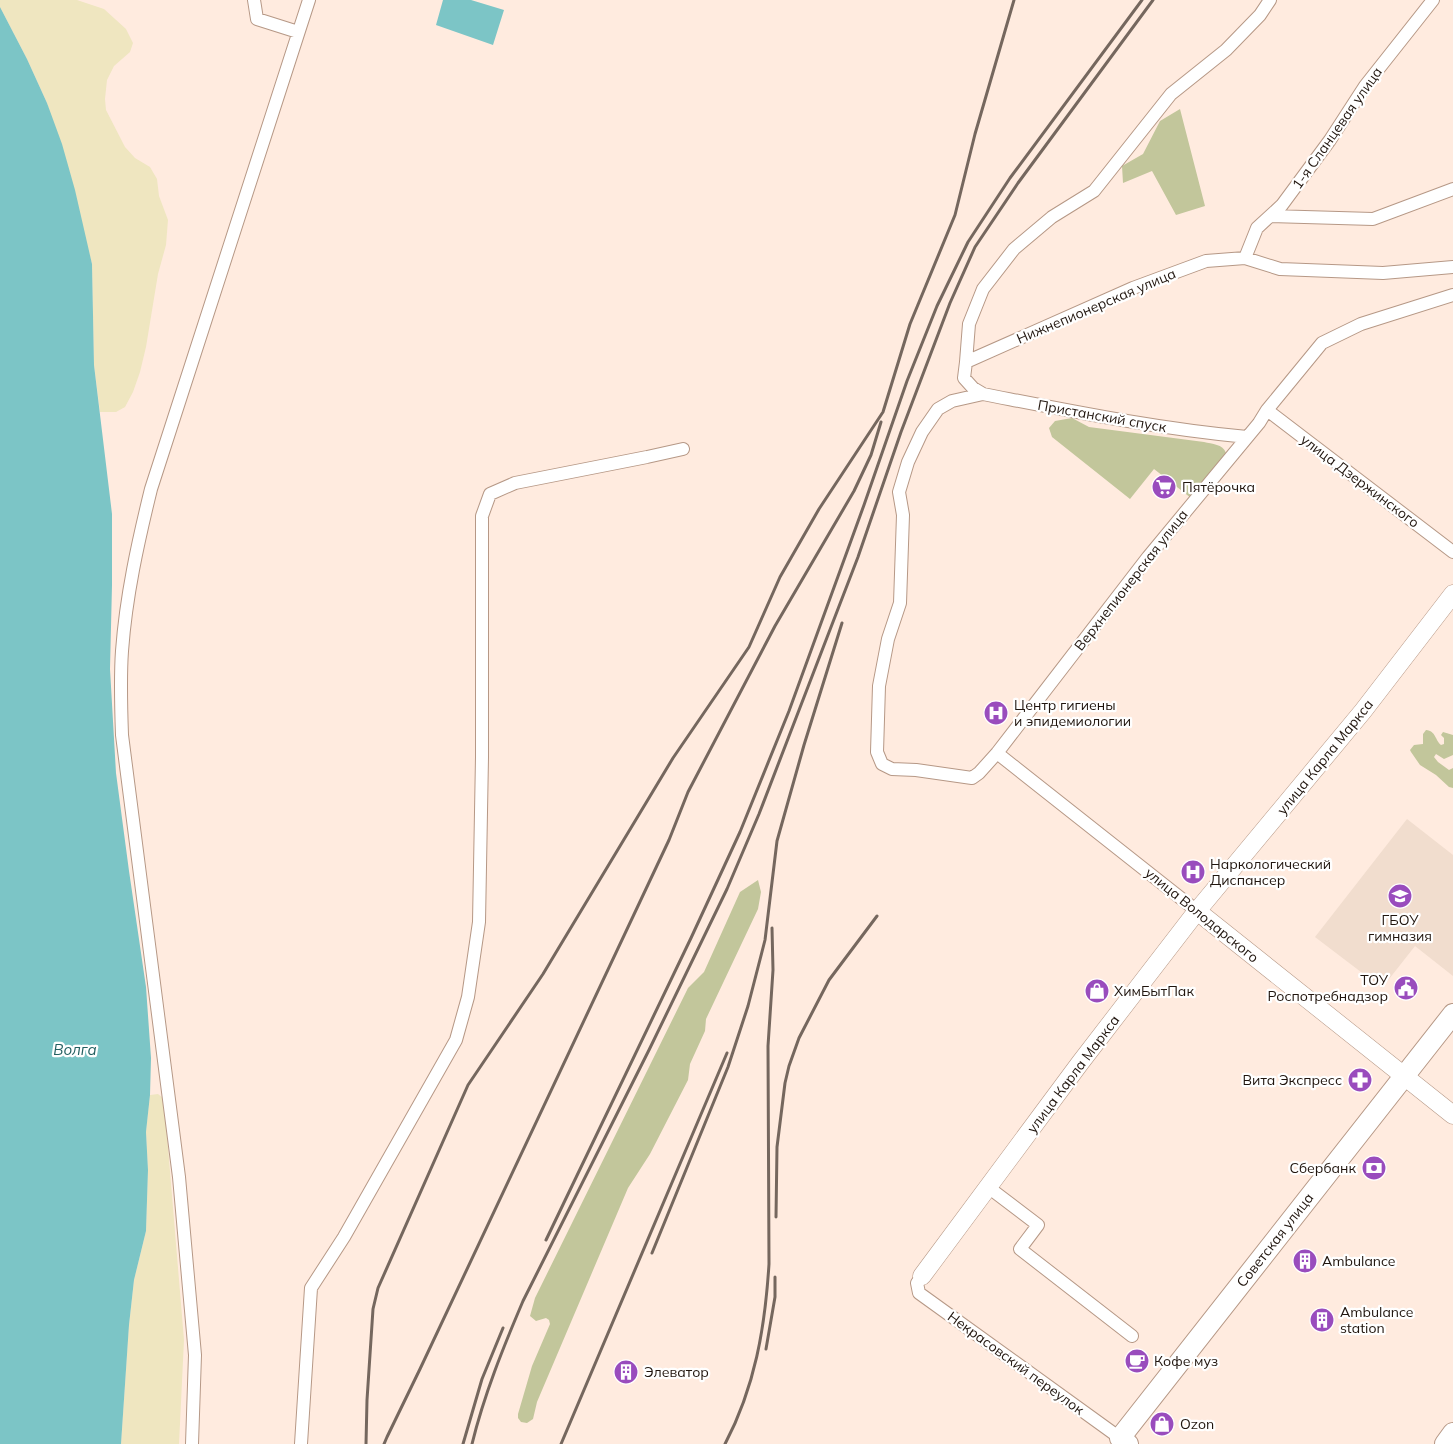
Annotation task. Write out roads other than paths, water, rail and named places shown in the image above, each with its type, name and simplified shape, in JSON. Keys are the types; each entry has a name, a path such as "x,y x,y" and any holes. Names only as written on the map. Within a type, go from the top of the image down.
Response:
{"main road":[{"name":"Советская улица","path":"1121,1442 1453,1014"},
{"path":"1445,1444 1453,1433"}],"street":[{"path":"254,0 257,19 298,32"},
{"path":"192,1444 195,1355 192,1315 179,1177 122,735 122,648 137,550 151,489 309,0"},
{"path":"966,362 969,324 983,290 1014,249 1052,217 1094,191 1172,94 1226,50 1260,14 1270,0"},
{"name":"1-я Сланцевая улица","path":"1245,258 1257,228 1287,198 1330,140 1365,86 1433,0"},
{"path":"1270,216 1373,219 1453,190"},
{"path":"1245,258 1280,269 1383,273 1453,267"},
{"name":"Нижнепионерская улица","path":"966,362 1133,288 1206,261 1245,258"},
{"name":"Верхнепионерская улица","path":"983,394 952,401 938,409 922,432 908,462 899,492 903,515 900,603 888,639 879,686 877,752 882,764 892,769 916,770 972,778 979,773 997,753 1126,586 1322,343 1361,324 1453,295"},
{"name":"Пристанский спуск","path":"966,362 964,378 973,388 983,394 1124,421 1247,437"},
{"name":"улица Дзержинского","path":"1267,410 1453,552"},
{"path":"301,1444 311,1288 344,1237 456,1040 468,997 479,922 482,757 482,516 490,494 515,483 683,449"},
{"name":"улица Карла Маркса","path":"922,1276 1080,1063 1197,911 1363,711 1453,594"},
{"name":"улица Володарского","path":"997,753 1453,1115"},
{"path":"988,1187 1038,1225 1020,1249 1132,1336"},
{"name":"Некрасовский переулок","path":"922,1276 918,1283 919,1293 1121,1442"}],"water":[{"path":"443,0 471,0 504,10 493,45 436,25"},
{"name":"Волга","path":"0,7 47,103 62,144 92,264 94,365 112,514 110,669 116,773 146,987 151,1058 146,1132 148,1170 146,1231 134,1280 121,1444 0,1444"}],"railway":[{"path":"366,1444 373,1309 378,1288 468,1085 543,974 673,758 749,647 780,577 819,509 883,412 910,324 955,215 975,134 1014,0"},
{"path":"546,1240 740,832 789,711 907,381 937,306 968,242 1010,178 1142,0"},
{"path":"472,1444 494,1372 523,1301 649,1050 727,889 759,814 858,557 901,432 950,303 975,247 1018,183 1153,0"},
{"path":"384,1444 669,840 688,792 775,626 854,491 871,455 881,422"},
{"path":"652,1253 728,1067 748,1006 765,940 777,841 804,745 842,623"},
{"path":"776,1217 777,1147 789,1066 799,1038 829,980 877,916"},
{"path":"725,1444 744,1401 751,1379 765,1311 769,1264 768,1046 773,970 772,928"},
{"path":"561,1444 727,1053"},
{"path":"766,1349 775,1297 775,1277"},
{"path":"463,1444 482,1379 503,1328"}],"place":[{"name":"Пятёрочка","path":"1164,487"},
{"name":"Центр гигиены и эпидемиологии","path":"996,713"},
{"name":"Наркологический Диспансер","path":"1193,872"},
{"name":"ГБОУ гимназия","path":"1400,896"},
{"name":"ТОУ Роспотребнадзор","path":"1406,988"},
{"name":"ХимБытПак","path":"1097,991"},
{"name":"Вита Экспресс","path":"1360,1080"},
{"name":"Сбербанк","path":"1374,1168"},
{"name":"Ambulance","path":"1305,1261"},
{"name":"Ambulance station","path":"1322,1320"},
{"name":"Кофе муз","path":"1137,1361"},
{"name":"Элеватор","path":"626,1372"},
{"name":"Ozon","path":"1162,1424"}]}
